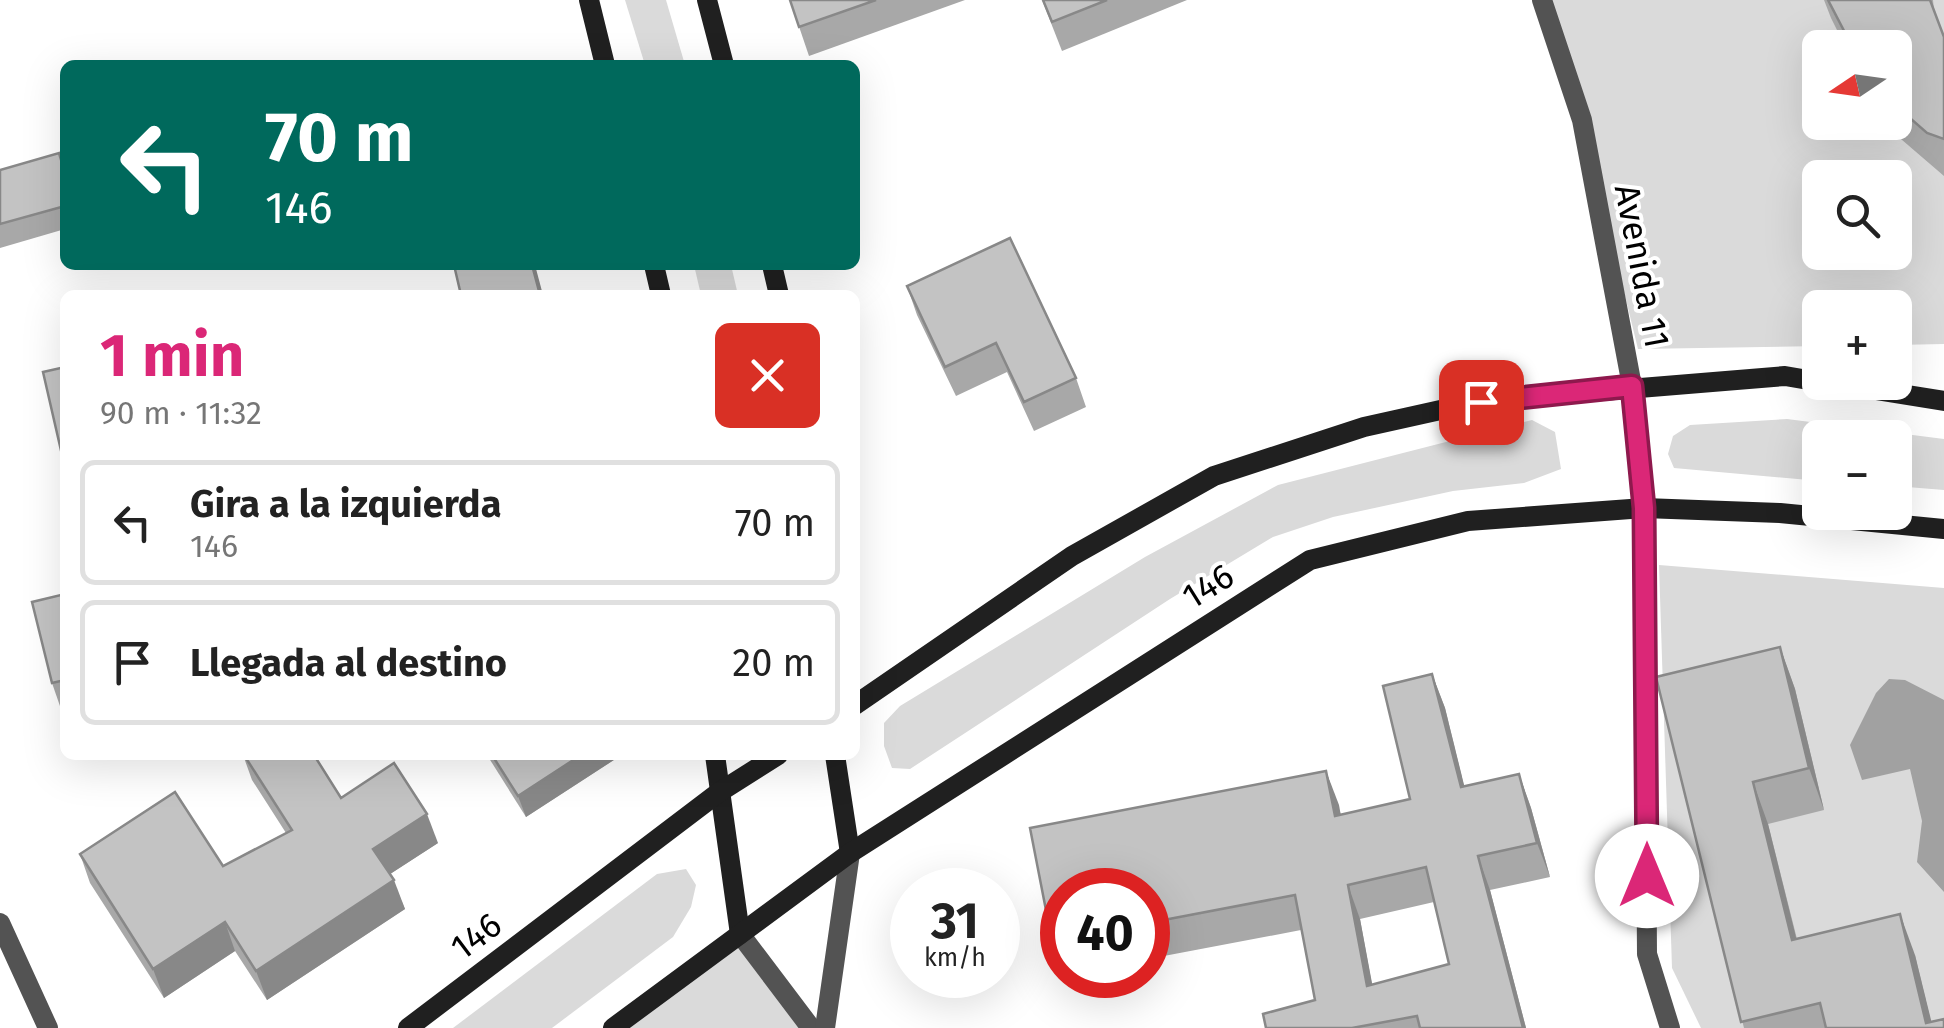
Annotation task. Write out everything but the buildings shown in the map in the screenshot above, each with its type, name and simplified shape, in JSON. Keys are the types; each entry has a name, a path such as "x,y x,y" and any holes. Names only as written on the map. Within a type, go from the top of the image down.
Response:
{"main road":[{"path":"589,0 604,60"},
{"path":"707,0 723,60"},
{"path":"860,702 1072,556 1214,476 1364,427 1481,402 1632,386 1784,376 1802,379"},
{"path":"1912,395 1944,400"},
{"name":"146","path":"613,1028 850,852 1310,560 1468,520 1644,508 1780,513 1944,529"},
{"path":"715,760 740,934"},
{"name":"146","path":"408,1028 718,794 770,760"},
{"path":"836,760 850,852"}],"street":[{"name":"Avenida 11","path":"1542,0 1582,120 1632,386 1644,508 1647,954 1670,1028"},
{"path":"825,1028 850,852"},
{"path":"0,923 48,1028"},
{"path":"740,934 811,1028"}],"shaded area":[{"path":"625,0 666,0 684,60 643,60"},
{"path":"1542,0 1944,0 1944,344 1912,345 1912,290 1802,290 1802,346 1638,349 1582,120"},
{"path":"695,270 732,270 737,290 700,290"},
{"path":"1532,420 1555,432 1561,469 1524,483 1453,491 1333,517 1273,537 1170,599 910,769 892,768 884,746 884,723 900,706 1145,557 1278,485"},
{"path":"1802,421 1802,479 1674,468 1668,454 1673,436 1690,425"},
{"path":"1912,435 1944,439 1944,490 1912,487"},
{"path":"1659,565 1944,588 1944,1028 1701,1028 1672,968"},
{"path":"1889,679 1905,680 1944,700 1944,892 1917,862 1922,821 1910,769 1862,780 1850,745 1876,693"},
{"path":"686,869 696,885 691,907 673,937 552,1028 453,1028 657,874"},
{"path":"740,934 811,1028 613,1028"}],"route":[{"path":"1481,402 1632,386 1644,508 1647,876"}]}
